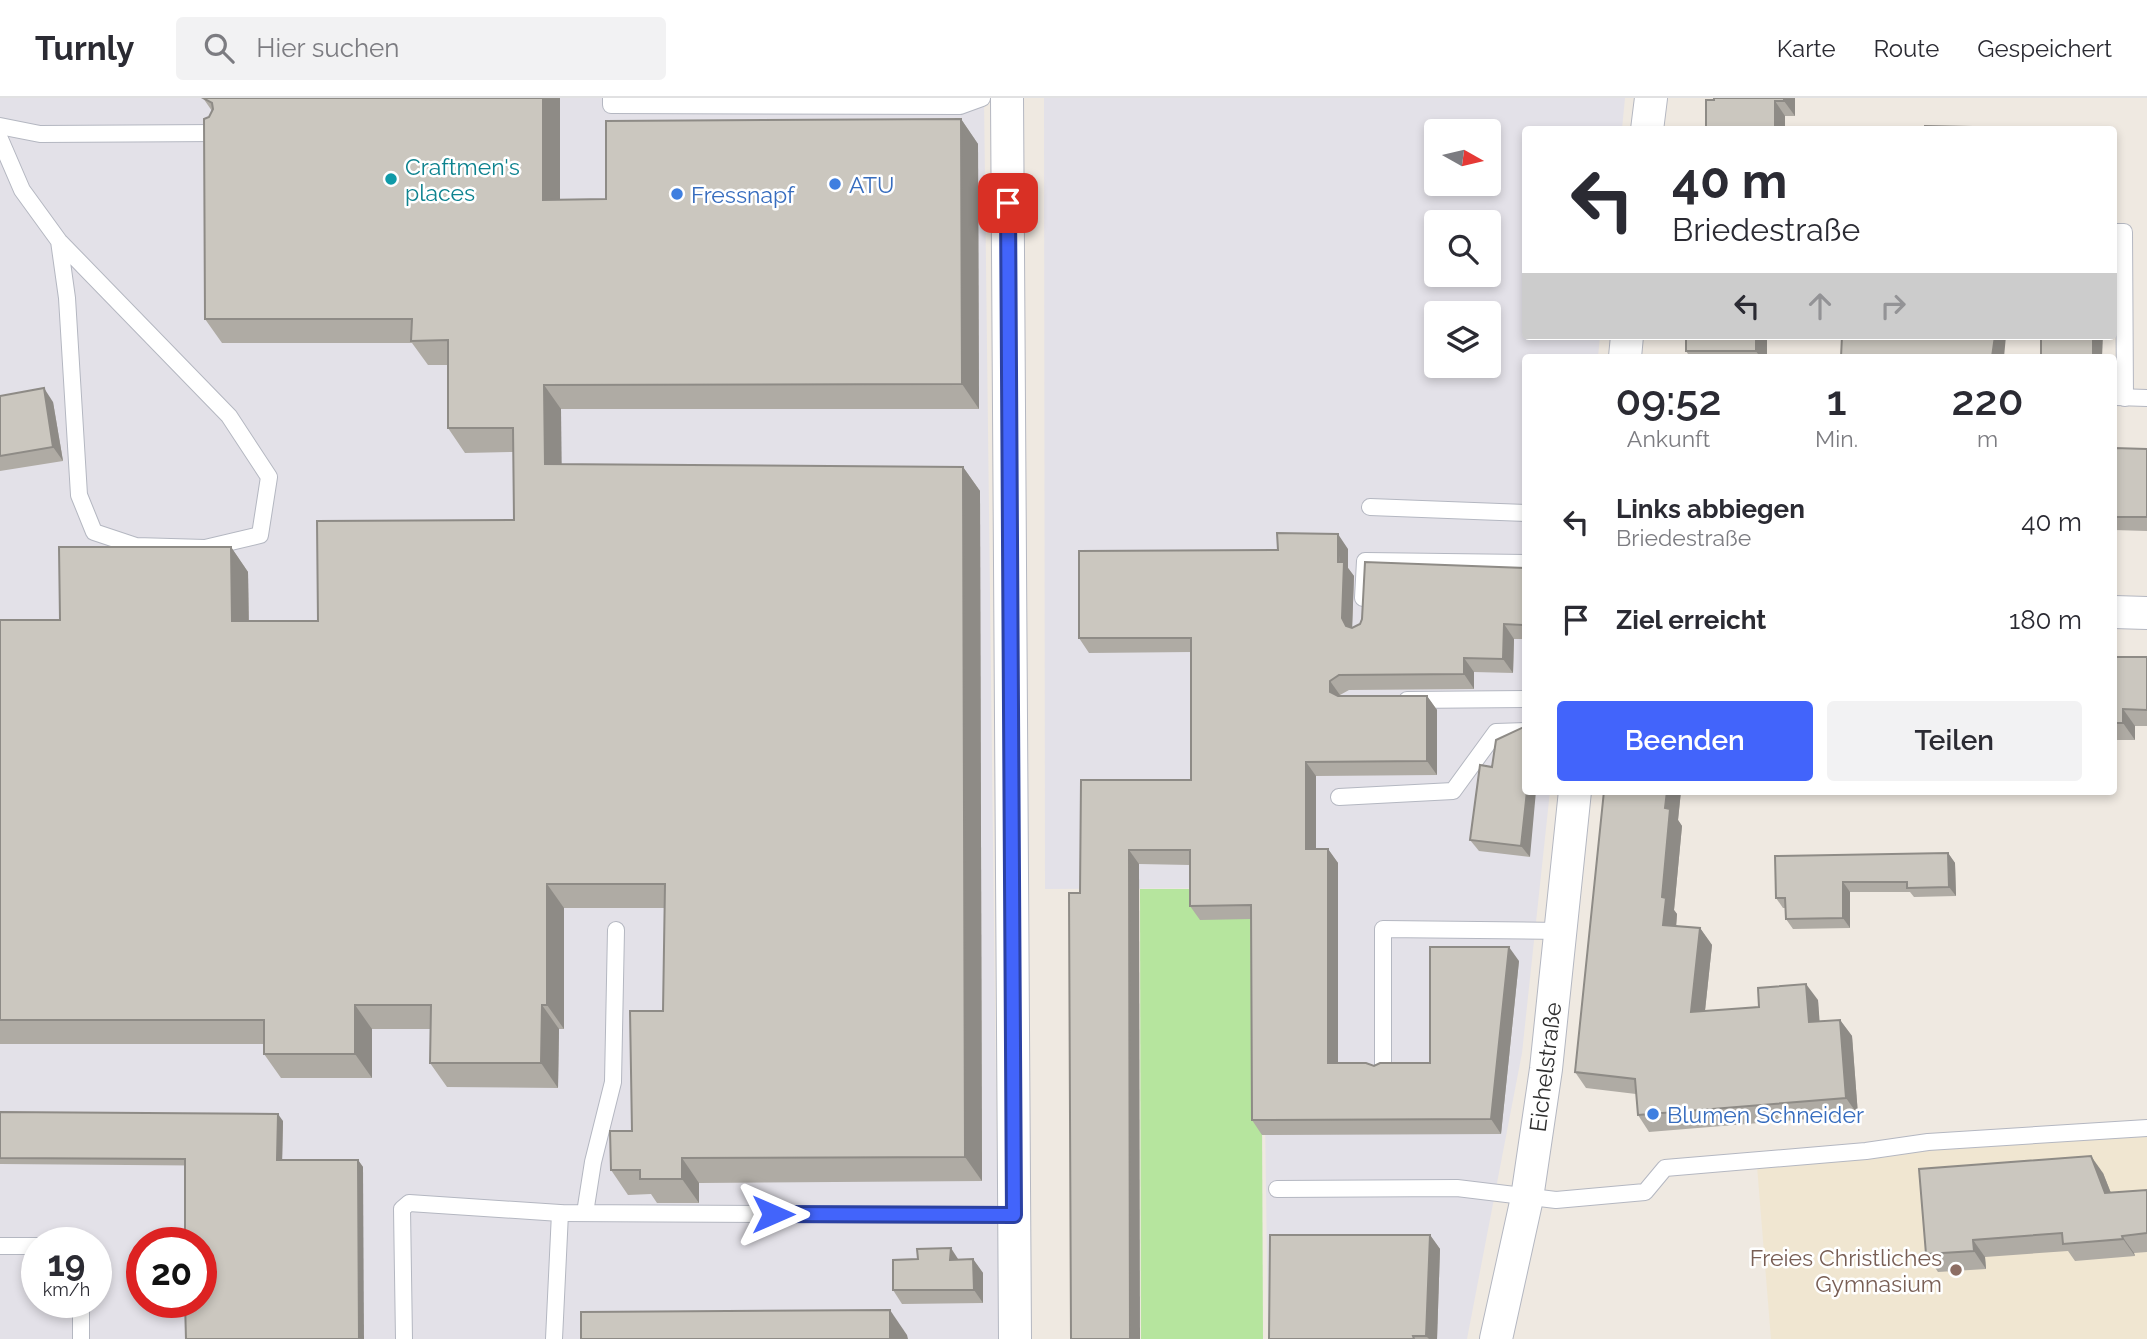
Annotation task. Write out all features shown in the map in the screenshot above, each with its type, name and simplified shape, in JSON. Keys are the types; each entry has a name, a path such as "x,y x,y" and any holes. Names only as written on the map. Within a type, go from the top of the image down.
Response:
{"street":[{"path":"1007,98 1015,1339"},
{"path":"1648,126 1651,98"},
{"path":"2117,612 2147,613"},
{"name":"Eichelstraße","path":"1496,1339 1527,1198 1546,1069 1575,795"}],"lane":[{"path":"611,98 611,105 942,102 960,106 982,98"},
{"path":"0,126 40,134 220,133"},
{"path":"0,139 22,190 59,241 229,416 269,477 260,534 205,548 136,547 94,533 79,495 66,298 59,241"},
{"path":"2117,232 2124,232 2119,398 2147,398"},
{"path":"1370,507 1522,513"},
{"path":"1363,608 1365,561 1522,564"},
{"path":"1390,700 1522,699"},
{"path":"1339,797 1453,791 1496,732 1522,731"},
{"path":"1383,1070 1383,929 1560,931"},
{"path":"585,1213 593,1162 613,1082 615,930"},
{"path":"1277,1189 1457,1188 1556,1200 1645,1192 1665,1168 1866,1152 1928,1142 2147,1128"},
{"path":"404,1339 402,1209 410,1203 560,1213 1014,1215"},
{"path":"554,1339 560,1213"},
{"path":"0,1246 21,1246"},
{"path":"81,1318 81,1339"}],"shaded area":[{"path":"0,98 984,98 999,1339 0,1339"},
{"path":"1044,98 1625,98 1622,126 1522,126 1522,340 1600,340 1598,354 1522,354 1522,795 1550,795 1522,1053 1467,1339 1268,1339 1262,888 1045,889"},
{"name":"Freies Christliches Gymnasium","path":"2147,1130 2147,1339 1771,1339 1757,1166"}],"green space":[{"path":"1140,889 1261,889 1263,1339 1141,1339"}],"building":[{"path":"203,98 543,98 543,200 606,199 606,121 961,119 962,384 544,385 545,464 963,467 965,1157 682,1158 682,1179 640,1179 640,1170 611,1170 610,1131 632,1131 630,1011 663,1011 665,884 547,884 547,1005 542,1005 541,1063 430,1063 431,1005 355,1005 355,1054 264,1054 264,1020 0,1020 0,620 60,620 59,547 231,547 232,621 318,621 317,521 514,520 513,428 448,428 448,340 411,341 412,319 205,319 204,119 209,117 213,109 212,103"},
{"path":"1784,98 1784,101 1775,101 1775,126 1706,126 1706,100"},
{"path":"1686,340 1756,340 1756,351 1686,351"},
{"path":"1842,340 1994,340 1992,354 1841,354"},
{"path":"2041,340 2093,340 2093,354 2041,354"},
{"path":"44,388 53,447 0,456 0,396"},
{"path":"2117,448 2147,449 2147,517 2117,517"},
{"path":"1277,533 1338,534 1338,562 1344,562 1342,618 1346,626 1352,628 1360,624 1362,619 1365,562 1522,568 1522,625 1504,624 1503,659 1464,658 1464,674 1339,675 1330,681 1330,692 1338,696 1427,696 1427,761 1306,762 1306,849 1328,849 1328,1063 1366,1063 1374,1066 1380,1063 1430,1063 1430,947 1509,947 1491,1119 1252,1120 1251,905 1190,906 1190,850 1129,850 1130,1339 1071,1339 1069,893 1080,893 1081,780 1191,780 1191,638 1079,638 1079,551 1278,550"},
{"path":"2117,657 2147,657 2147,710 2123,709 2123,723 2117,723"},
{"path":"1522,728 1522,795 1527,795 1521,846 1470,840 1480,765 1492,767 1496,740"},
{"path":"1604,795 1667,795 1665,808 1670,809 1662,897 1666,898 1663,925 1700,928 1691,1012 1759,1007 1758,988 1806,984 1809,1022 1840,1020 1846,1098 1638,1115 1635,1079 1575,1072"},
{"path":"1948,853 1949,887 1907,888 1907,882 1843,882 1843,918 1786,919 1785,898 1776,898 1775,856"},
{"path":"0,1112 278,1114 277,1160 358,1160 359,1339 186,1339 185,1318 217,1318 217,1227 185,1227 185,1159 0,1158"},
{"path":"2091,1156 2105,1193 2147,1190 2147,1233 2122,1236 2123,1239 2063,1244 2062,1233 1973,1240 1974,1251 1926,1254 1919,1169"},
{"path":"1270,1235 1430,1235 1426,1336 1413,1336 1414,1339 1269,1339"},
{"path":"951,1248 950,1260 973,1259 974,1290 893,1290 893,1260 918,1259 917,1249"},
{"path":"890,1310 890,1339 581,1339 581,1312"}],"place":[{"name":"Craftmen's places","path":"391,179"},
{"name":"ATU","path":"835,184"},
{"name":"Fressnapf","path":"677,194"},
{"name":"Blumen Schneider","path":"1653,1114"},
{"name":"Freies Christliches Gymnasium","path":"1956,1270"}],"route":[{"path":"773,1214 1014,1215 1008,203"}]}
